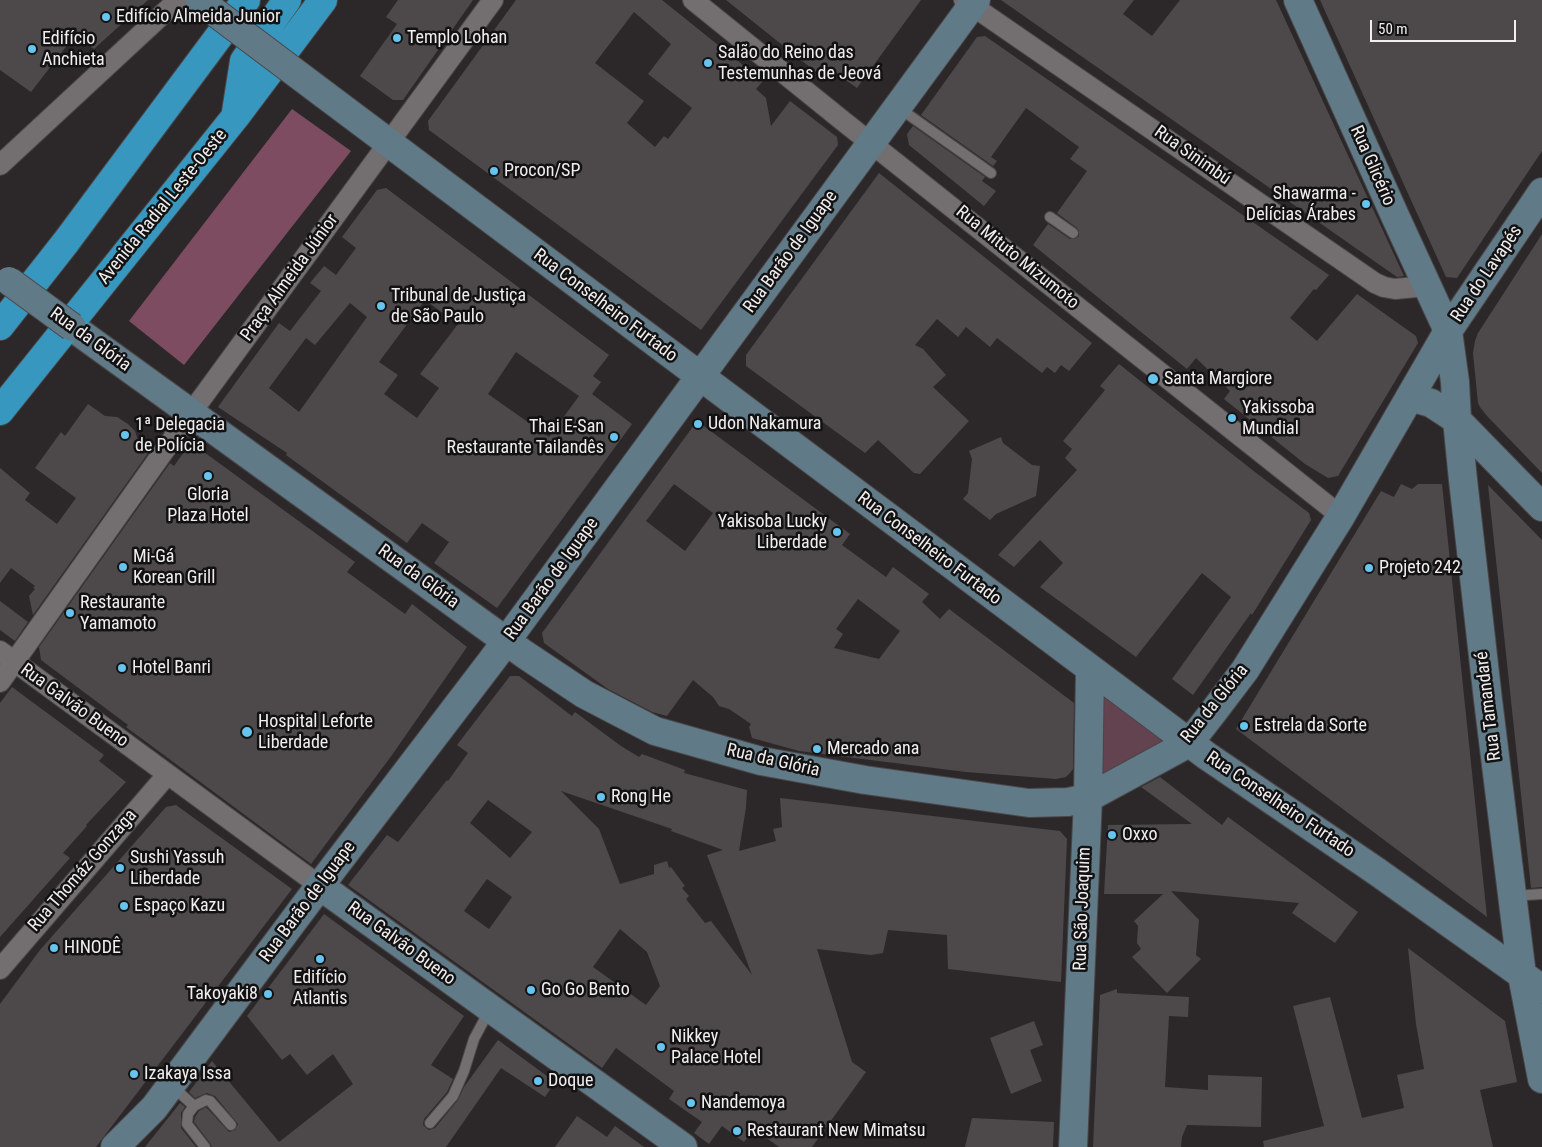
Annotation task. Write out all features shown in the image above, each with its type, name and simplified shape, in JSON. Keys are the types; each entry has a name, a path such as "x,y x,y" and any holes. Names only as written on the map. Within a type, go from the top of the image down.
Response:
{"highway":[{"path":"0,326 72,234 246,0"},
{"path":"236,116 244,61 287,0"},
{"name":"Avenida Radial Leste-Oeste","path":"0,411 236,116 323,0"}],"street":[{"name":"Rua Conselheiro Furtado","path":"192,0 325,95 1090,670 1225,769 1376,871 1532,982"},
{"path":"0,164 192,0"},
{"name":"Praça Almeida Júnior","path":"0,682 7,657 191,412 493,0"},
{"name":"Rua Mituto Mizumoto","path":"693,0 1341,516"},
{"name":"Rua Glicério","path":"1298,0 1448,331"},
{"name":"Rua Barão de Iguape","path":"116,1147 154,1108 506,641 871,142 898,108 971,2"},
{"name":"Rua Sinimbú","path":"971,2 1374,282 1384,287 1395,289 1430,291"},
{"name":"Rua do Lavapés","path":"1448,331 1542,192"},
{"name":"Rua da Glória","path":"0,275 506,641 584,694 655,731 761,761 865,780 1029,803 1068,802 1088,798 1189,742 1245,670 1341,516 1448,331"},
{"path":"1430,291 1440,299 1450,299 1472,294"},
{"name":"Rua Tamandaré","path":"1448,331 1488,700 1512,896 1532,982 1542,1079"},
{"path":"1410,397 1431,403 1457,420 1542,507"},
{"name":"Rua Galvão Bueno","path":"7,657 682,1147"},
{"name":"Rua São Joaquim","path":"1073,1147 1088,798 1090,670"},
{"path":"1223,700 1216,731 1216,745 1225,769"},
{"name":"Rua Thomáz Gonzaga","path":"0,969 167,775"}],"lane":[{"path":"898,108 991,173"},
{"path":"1050,217 1073,233"},
{"path":"1512,896 1542,894"},
{"path":"430,1123 453,1096 464,1071 474,1039 490,1008"},
{"path":"171,1085 194,1106"},
{"path":"205,1147 187,1124 188,1114 194,1106 206,1100 210,1101 231,1125"}],"shaded area":[{"path":"292,109 351,151 184,365 129,321"},
{"path":"1093,681 1177,743 1092,787"}],"building":[{"path":"0,0 148,0 94,49 75,35 31,92 0,70"},
{"path":"398,0 473,0 403,100 393,100 360,76 397,24 386,17"},
{"path":"516,0 662,0 763,81 756,89 766,98 771,126 790,101 837,137 838,145 701,330 429,130 428,121","holes":["634,12 671,44 648,74 692,108 668,139 664,136 655,147 627,123 644,101 595,63"]},
{"path":"726,0 921,0 857,88 822,63 816,72"},
{"path":"1001,0 1134,0 1123,14 1152,36 1180,0 1276,0 1404,276 1397,277"},
{"path":"1320,0 1542,0 1542,151 1457,278 1446,277"},
{"path":"985,36 1329,275 1316,290 1314,289 1290,318 1317,341 1357,294 1416,336 1418,343 1338,476 1328,478 1305,464 1224,399 1230,391 1196,358 1187,369 1033,245 1048,224 1070,239 1075,239 1079,236 1077,228 1057,213 1087,171 1070,159 1079,147 1026,108 991,157 997,161 993,166 921,115 977,37"},
{"path":"913,126 985,177 982,181 996,191 984,206 909,145 907,134"},
{"path":"879,173 1092,343 1069,371 1061,365 1055,373 1047,367 1042,373 997,338 990,347 966,327 958,337 937,319 915,345 923,349 946,375 933,387 969,421 920,474 914,473 878,440 865,453 746,366 746,355"},
{"path":"386,188 609,355 593,376 601,382 592,394 632,424 497,608 434,563 449,542 422,523 407,543 286,455 287,453 218,407 279,323 290,331 321,291 310,283 324,266 336,275 356,248 342,237 377,190","holes":["425,300 458,324 420,374 439,388 417,418 384,394 398,375 379,362","350,303 367,317 299,412 269,388 306,338 315,345","516,352 579,396 549,437 488,394"]},
{"path":"1542,234 1542,473 1480,407 1473,353 1478,333"},
{"path":"1119,364 1309,513 1311,520 1252,615 1251,613 1193,695 1172,679 1231,597 1202,573 1136,657 1040,587 1063,563 1040,540 1014,567 998,555 1077,470 1065,458 1072,449 1063,441 1105,390 1100,386"},
{"path":"88,404 105,416 117,417 128,424 135,431 138,440 151,449 33,615 29,596 35,589 33,588 35,586 11,568 0,583 0,468 30,493 25,500 57,524 76,498 35,468 61,432 65,436"},
{"path":"697,421 850,534 842,545 886,577 893,567 929,594 922,602 940,619 949,609 1074,703 1073,769 1066,777 1056,779 966,772 799,751 752,738 749,727 751,724 729,709 719,706 713,697 693,680 667,716 652,712 608,689 544,643 542,633","holes":["674,484 713,513 685,551 646,521","858,599 900,631 879,659 834,648 843,634 836,629"]},
{"path":"1001,437 1003,443 1032,465 1040,466 1036,496 996,514 990,520 963,499 968,493 972,459 969,451"},
{"path":"197,447 355,562 347,572 405,614 412,604 467,647 392,755 311,864 126,727 128,725 41,660 39,647 170,463 174,466 186,449"},
{"path":"1401,484 1412,489 1418,484 1442,484 1487,917 1236,729 1381,491 1394,497"},
{"path":"1488,485 1542,540 1542,887 1531,888"},
{"path":"0,601 28,622 15,641 0,630"},
{"path":"510,676 519,676 572,716 575,712 639,757 642,754 685,770 684,773 747,790 739,851 776,841 773,829 782,827 780,798 1060,831 1067,839 1061,982 948,969 947,935 888,930 883,953 871,955 817,949 852,1062 866,1072 812,1147 779,1147 754,1129 744,1142 722,1126 709,1144 694,1133 702,1122 669,1099 674,1091 616,1048 602,1068 348,885 387,835 398,842 448,781 468,753 457,745","holes":["561,791 672,829 671,831 723,850 707,855 752,975 711,921 705,923 686,899 689,896 682,888 685,886 671,867 669,868 667,861 654,865 654,874 620,884 599,829","488,800 532,832 510,858 470,823","487,879 512,897 489,929 464,911","620,929 647,952 660,986 646,1005 593,967"]},
{"path":"12,687 104,755 99,761 126,782 63,853 70,858 0,937 0,703"},
{"path":"1160,777 1222,825 1228,817 1358,912 1335,943 1292,913 1299,903 1171,891 1199,920 1196,955 1201,959 1167,993 1132,957 1141,949 1137,943 1138,926 1134,921 1163,894 1104,894 1108,825 1192,824 1141,787"},
{"path":"176,805 292,889 96,1147 0,1147 0,1004 40,950 166,807"},
{"path":"324,914 464,1016 431,1065 453,1079 447,1092 424,1119 423,1125 426,1128 429,1130 435,1128 458,1100 464,1087 498,1040 555,1082 545,1097 501,1068 446,1147 212,1147 194,1122 199,1111 206,1107 229,1132 235,1130 238,1124 215,1096 207,1093 195,1098 189,1092 212,1061 279,1142 353,1084 333,1054 307,1075 290,1054 282,1060 247,1016"},
{"path":"1408,948 1505,1021 1517,1082 1480,1090 1493,1147 1264,1147 1263,1141 1324,1126 1293,1006 1330,997 1362,1118 1404,1108 1397,1075 1424,1069 1416,1024"},
{"path":"1117,989 1117,993 1189,997 1188,1017 1169,1016 1165,1087 1208,1090 1208,1075 1262,1077 1261,1127 1187,1125 1182,1137 1181,1147 1093,1147 1100,995"},
{"path":"1034,1021 1043,1045 1030,1050 1042,1081 1011,1094 990,1038"},
{"path":"180,1103 185,1107 181,1113 181,1128 196,1147 145,1147"},
{"path":"577,1116 607,1137 615,1126 644,1147 555,1147"},
{"path":"972,1118 1054,1122 1053,1147 965,1147"}],"place":[{"name":"Edifício Almeida Junior","path":"106,17"},
{"name":"Templo Lohan","path":"397,38"},
{"name":"Edifício Anchieta","path":"32,49"},
{"name":"Salão do Reino das Testemunhas de Jeová","path":"708,63"},
{"name":"Procon/SP","path":"494,171"},
{"name":"Shawarma - Delícias Árabes","path":"1366,204"},
{"name":"Tribunal de Justiça de São Paulo","path":"381,306"},
{"name":"Santa Margiore","path":"1153,379"},
{"name":"Yakissoba Mundial","path":"1232,418"},
{"name":"Udon Nakamura","path":"698,424"},
{"name":"1ª Delegacia de Polícia","path":"125,435"},
{"name":"Thai E-San Restaurante Tailandês","path":"614,437"},
{"name":"Gloria Plaza Hotel","path":"208,476"},
{"name":"Yakisoba Lucky Liberdade","path":"837,532"},
{"name":"Mi-Gá Korean Grill","path":"123,567"},
{"name":"Projeto 242","path":"1369,568"},
{"name":"Restaurante Yamamoto","path":"70,613"},
{"name":"Hotel Banri","path":"122,668"},
{"name":"Estrela da Sorte","path":"1244,726"},
{"name":"Hospital Leforte Liberdade","path":"247,732"},
{"name":"Mercado ana","path":"817,749"},
{"name":"Rong He","path":"601,797"},
{"name":"Oxxo","path":"1112,835"},
{"name":"Sushi Yassuh Liberdade","path":"120,868"},
{"name":"Espaço Kazu","path":"124,906"},
{"name":"HINODÊ","path":"54,948"},
{"name":"Edifício Atlantis","path":"320,959"},
{"name":"Go Go Bento","path":"531,990"},
{"name":"Takoyaki8","path":"268,994"},
{"name":"Nikkey Palace Hotel","path":"661,1047"},
{"name":"Izakaya Issa","path":"134,1074"},
{"name":"Doque","path":"538,1081"},
{"name":"Nandemoya","path":"691,1103"},
{"name":"Restaurant New Mimatsu","path":"737,1131"}]}
